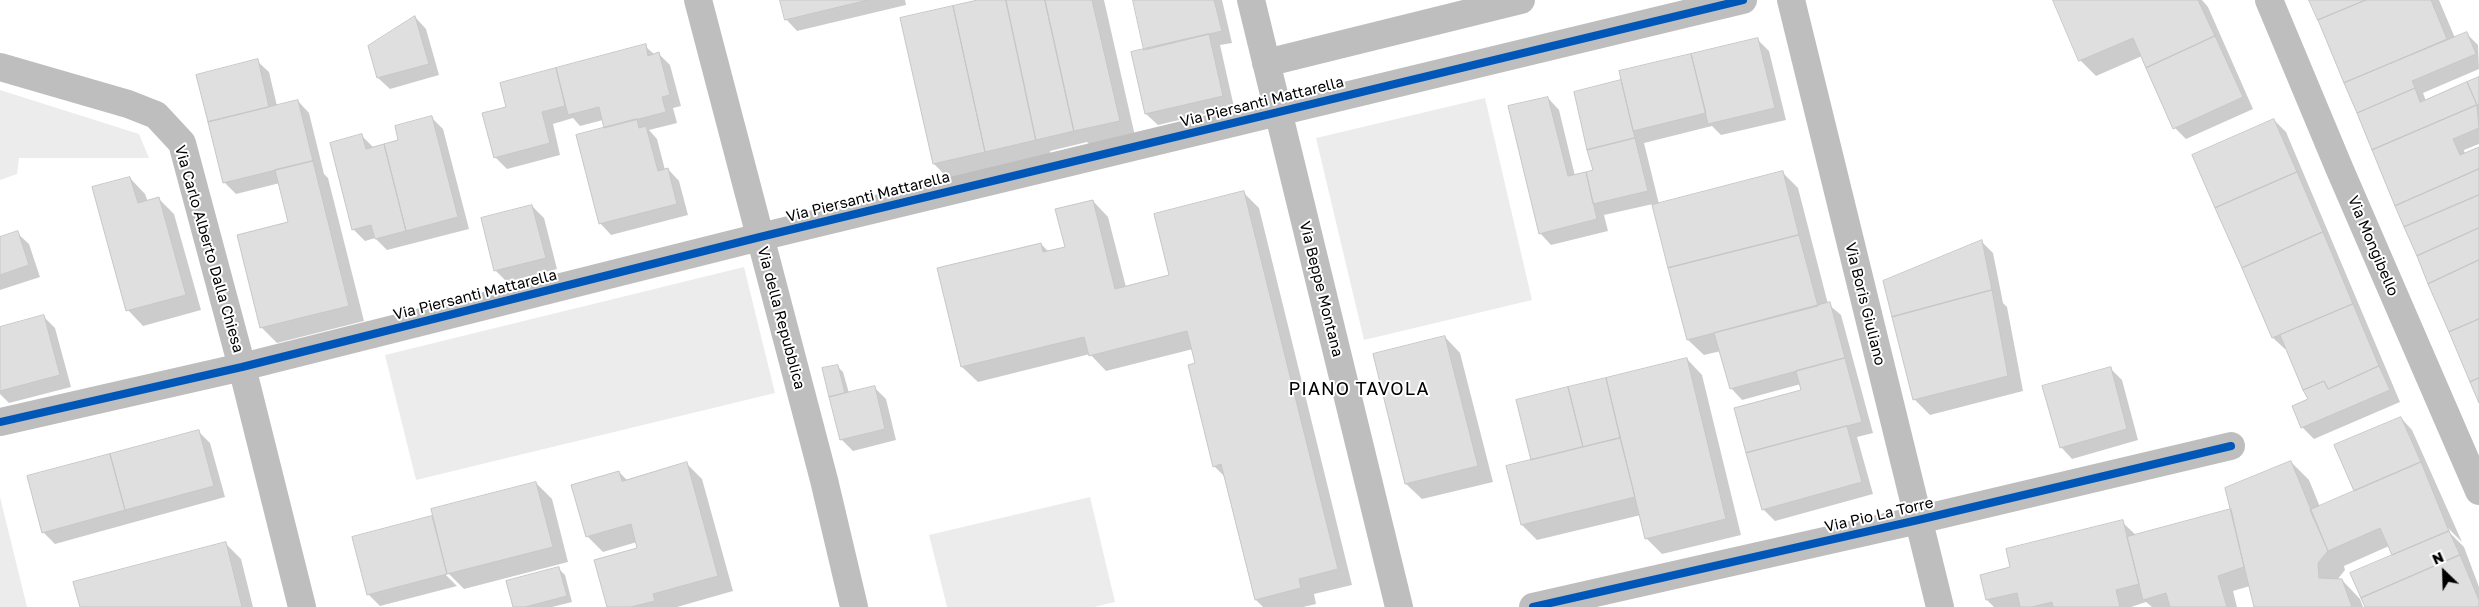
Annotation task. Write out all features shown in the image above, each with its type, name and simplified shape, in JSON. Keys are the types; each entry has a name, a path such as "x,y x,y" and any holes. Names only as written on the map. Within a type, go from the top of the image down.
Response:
{"street":[{"name":"Via della Repubblica","path":"698,0 824,480 854,607"},
{"name":"Via Beppe Montana","path":"1251,0 1399,607"},
{"path":"1266,63 1521,0"},
{"name":"Via Piersanti Mattarella","path":"0,422 242,367 760,237 1743,0"},
{"name":"Via Boris Giuliano","path":"1791,0 1940,607"},
{"name":"Via Mongibello","path":"2269,0 2479,491"},
{"name":"Via Carlo Alberto Dalla Chiesa","path":"0,67 156,114 182,143 242,367 302,607"},
{"name":"Via Pio La Torre","path":"1533,607 1918,520 2231,446"}],"shaded area":[{"path":"0,90 139,134 149,158 19,158 17,174 0,180"},
{"path":"1485,98 1532,300 1364,340 1316,138"},
{"path":"744,267 775,393 416,480 385,355"},
{"path":"0,497 27,607 0,607"},
{"path":"1090,497 1115,602 1094,607 947,607 929,535"}],"building":[{"path":"780,0 868,0 785,20"},
{"path":"978,0 1006,0 1036,140 985,152 953,6"},
{"path":"1006,0 1045,0 1074,131 1036,140"},
{"path":"1045,0 1092,0 1120,121 1074,131"},
{"path":"1133,0 1214,0 1222,31 1144,50"},
{"path":"2053,0 2198,0 2215,36 2146,68 2133,38 2079,61"},
{"path":"2309,0 2366,0 2318,20"},
{"path":"2366,0 2431,0 2447,39 2344,83 2318,20"},
{"path":"953,6 985,152 933,164 900,18"},
{"path":"415,16 429,64 377,78 368,46"},
{"path":"2467,32 2476,54 2412,81 2415,88 2357,113 2344,83"},
{"path":"1209,34 1223,96 1145,114 1131,52"},
{"path":"2215,36 2243,97 2173,129 2146,68"},
{"path":"1758,38 1775,108 1708,124 1691,54"},
{"path":"646,44 648,56 659,52 670,95 662,97 666,112 604,128 599,107 568,115 556,68"},
{"path":"1691,54 1706,113 1633,131 1619,71"},
{"path":"258,59 269,107 208,122 196,75"},
{"path":"556,68 565,106 542,112 550,143 494,158 482,113 506,107 500,83"},
{"path":"2479,77 2479,105 2477,105 2467,82"},
{"path":"1621,80 1635,138 1587,150 1574,92"},
{"path":"2467,82 2477,105 2372,150 2357,113 2415,88 2420,102"},
{"path":"1548,97 1568,176 1586,172 1597,219 1539,234 1508,106"},
{"path":"298,100 313,161 223,183 208,122"},
{"path":"2477,105 2479,128 2453,139 2460,155 2479,147 2479,169 2395,206 2372,150"},
{"path":"432,116 458,217 406,231 384,144 398,140 395,126"},
{"path":"637,119 639,128 646,126 658,171 668,168 677,204 599,224 576,135"},
{"path":"2274,119 2297,172 2215,208 2192,155"},
{"path":"362,134 366,149 384,144 406,231 375,239 371,225 352,230 330,143"},
{"path":"1635,138 1648,191 1593,204 1586,172 1593,170 1587,150"},
{"path":"313,161 349,306 260,328 237,235 288,222 275,170"},
{"path":"2479,169 2479,195 2404,227 2395,206"},
{"path":"1783,171 1799,235 1668,268 1652,205"},
{"path":"2297,172 2323,232 2242,268 2215,208"},
{"path":"130,177 138,203 159,197 186,295 126,311 92,187"},
{"path":"1244,191 1338,569 1299,579 1301,588 1255,600 1221,464 1213,467 1188,365 1195,363 1187,331 1089,356 1084,337 961,367 937,268 1041,243 1043,252 1065,247 1055,209 1093,200 1115,289 1169,275 1154,214"},
{"path":"2479,195 2479,228 2417,256 2404,227"},
{"path":"532,205 546,258 494,271 481,218"},
{"path":"2479,228 2479,260 2428,284 2417,256"},
{"path":"18,231 29,265 0,275 0,237"},
{"path":"2323,232 2353,304 2272,338 2242,268"},
{"path":"1799,235 1818,306 1687,340 1668,268"},
{"path":"1982,240 1992,290 1892,317 1883,281"},
{"path":"2479,260 2479,319 2449,332 2428,284"},
{"path":"1992,290 2008,376 1913,400 1892,317"},
{"path":"1830,302 1845,358 1730,389 1714,333"},
{"path":"2353,304 2379,366 2328,389 2324,381 2303,390 2280,335"},
{"path":"44,315 60,375 0,391 0,327"},
{"path":"2479,319 2479,378 2470,382 2449,332"},
{"path":"1445,336 1478,466 1405,484 1373,354"},
{"path":"1687,358 1726,519 1645,539 1606,378"},
{"path":"1845,358 1862,422 1746,453 1734,408 1801,390 1796,371"},
{"path":"838,365 845,393 829,397 822,368"},
{"path":"2379,366 2390,390 2301,428 2292,406 2308,399 2303,390 2324,381 2328,389"},
{"path":"2111,367 2127,429 2060,448 2042,386"},
{"path":"1606,378 1620,438 1583,447 1568,387"},
{"path":"2479,378 2479,403 2470,382"},
{"path":"875,386 885,429 840,440 829,397"},
{"path":"1568,387 1583,447 1531,460 1516,400"},
{"path":"2401,417 2421,462 2354,491 2334,445"},
{"path":"1847,426 1862,482 1762,510 1746,453"},
{"path":"199,430 214,486 125,510 110,454"},
{"path":"1620,438 1635,497 1521,525 1506,466"},
{"path":"110,454 125,510 42,533 27,476"},
{"path":"2291,461 2328,551 2318,563 2319,578 2342,579 2352,607 2254,607 2225,488"},
{"path":"687,462 718,576 653,594 655,601 631,607 607,607 594,560 637,548 631,524 586,537 571,485 619,471 622,481"},
{"path":"2421,462 2449,531 2392,555 2380,528 2328,551 2310,510"},
{"path":"536,482 553,547 447,574 431,509"},
{"path":"2231,509 2244,567 2218,576 2227,607 2170,607 2166,593 2143,600 2127,537"},
{"path":"432,516 447,574 367,595 352,537"},
{"path":"2123,520 2139,584 2116,590 2120,607 2053,607 2052,602 2032,607 2020,607 2017,593 1986,600 1980,575 2010,567 2006,549"},
{"path":"2449,531 2460,555 2361,598 2350,573"},
{"path":"226,542 242,607 80,607 73,582"},
{"path":"2460,555 2479,600 2479,607 2365,607 2361,598"},
{"path":"559,567 567,596 525,607 513,607 506,581"}],"cycle path":[{"path":"0,422 242,367 760,237 1743,0"},
{"path":"1533,607 1918,520 2231,446"}],"district":[{"name":"PIANO TAVOLA","path":"1359,389"}]}
